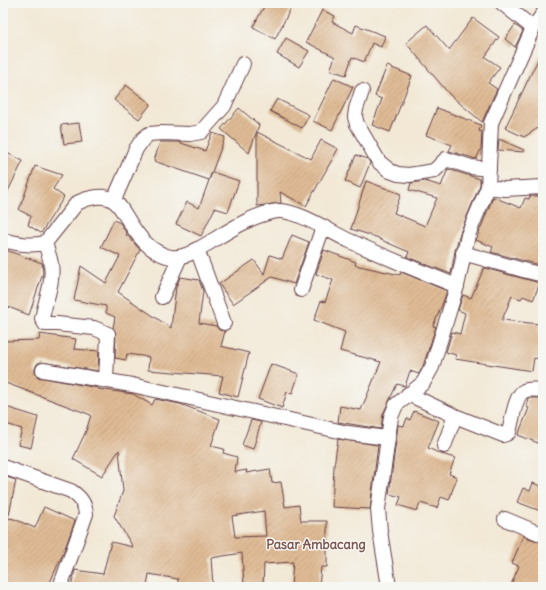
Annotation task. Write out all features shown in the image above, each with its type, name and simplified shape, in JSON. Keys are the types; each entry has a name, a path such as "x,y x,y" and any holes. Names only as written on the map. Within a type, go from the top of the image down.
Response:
{"street":[{"path":"502,3 533,28"},
{"path":"389,587 378,509 387,438 393,412 400,401 423,382 430,372 456,286 468,234 488,187 491,123 533,28 543,14"},
{"path":"114,200 136,149 142,139 149,134 190,134 201,132 224,106 243,64"},
{"path":"362,91 356,109 355,116 357,124 378,162 390,171 398,174 409,175 434,171 446,160 471,167 489,169"},
{"path":"488,187 504,189 543,187"},
{"path":"3,240 26,245 45,243 77,203 93,198 102,198 114,200 119,205 133,228 150,247 165,255 180,257 198,249 246,222 279,211 297,215 417,270 456,286"},
{"path":"301,290 323,228"},
{"path":"45,243 51,263 51,273 50,286 42,319 44,324 94,328 108,334 106,380"},
{"path":"198,249 224,323"},
{"path":"463,253 543,275"},
{"path":"162,297 180,257"},
{"path":"43,370 132,384 334,430 387,438"},
{"path":"408,394 455,416 499,434 506,434 510,428 519,395 525,390 543,390"},
{"path":"444,446 455,416"},
{"path":"3,467 71,490 79,497 85,506 86,514 60,587"},
{"path":"504,519 543,535"}],"building":[{"path":"266,3 282,3 291,8 275,39 253,27"},
{"path":"322,10 335,16 332,22 353,33 356,25 385,36 381,47 372,43 364,62 352,57 346,75 330,70 335,57 306,42"},
{"path":"473,18 499,37 485,57 500,67 488,83 497,89 482,122 450,95 406,43 427,25 449,50"},
{"path":"515,25 523,31 515,47 505,39"},
{"path":"286,38 309,51 299,67 277,54"},
{"path":"543,49 543,125 524,137 505,128"},
{"path":"387,66 412,76 390,132 372,125 382,99 375,96"},
{"path":"334,78 353,87 332,130 313,121"},
{"path":"126,85 151,104 139,119 114,100"},
{"path":"277,99 309,115 302,128 270,111"},
{"path":"239,108 259,125 249,153 221,129"},
{"path":"437,108 481,125 479,131 482,132 481,149 476,159 449,151 452,145 426,135"},
{"path":"79,123 82,142 64,144 61,125"},
{"path":"257,132 311,159 321,140 338,149 306,206 280,192 281,203 257,206"},
{"path":"212,133 225,137 209,180 154,161 160,142 178,142 205,151"},
{"path":"499,139 524,150 524,152 498,150"},
{"path":"3,151 23,161 3,201"},
{"path":"356,155 368,159 370,163 360,188 345,181"},
{"path":"35,166 62,175 53,189 64,197 41,233 28,225 31,216 19,210"},
{"path":"448,169 480,179 480,185 460,233 451,274 407,257 409,252 379,238 351,229 366,181 401,194 394,213 425,226 437,198 409,190 411,183 425,181 441,186"},
{"path":"212,172 239,181 228,212 215,208 201,236 176,224 187,202 199,208"},
{"path":"530,196 543,196 543,266 491,252 493,247 476,240 493,197 521,208 525,198 529,199"},
{"path":"114,220 120,223 127,234 126,235 140,250 118,292 171,328 176,287 180,277 199,280 203,291 199,323 216,326 219,330 225,331 221,346 249,353 238,397 219,392 223,376 148,370 149,357 127,354 126,360 115,358 116,334 113,328 115,317 106,313 106,306 74,300 81,266 106,283 120,256 101,247"},
{"path":"292,235 309,242 294,284 272,277 233,304 219,284 254,260 264,274 270,255 282,259"},
{"path":"3,249 42,263 43,273 29,315 3,305"},
{"path":"324,250 356,262 355,265 400,275 401,272 447,291 433,326 436,327 423,366 419,374 410,371 405,386 397,384 383,414 381,429 338,422 340,406 361,410 381,362 340,351 345,332 314,320 321,301 325,302 333,280 316,274"},
{"path":"484,268 540,283 533,300 523,296 521,299 512,296 502,320 539,324 539,331 543,332 543,359 534,358 532,371 455,359 456,355 446,352 452,332 460,334 465,313 458,310 463,295 471,298"},
{"path":"40,334 76,339 74,349 99,351 98,371 40,362 37,364 35,369 35,373 38,377 98,389 133,394 152,405 155,399 180,404 220,419 211,446 224,449 223,453 237,457 235,472 247,470 246,473 270,469 272,483 281,482 285,507 299,505 301,521 327,521 327,567 321,567 319,587 291,587 293,562 264,564 263,587 244,587 242,553 211,558 213,587 178,587 178,579 149,574 147,587 71,587 75,570 103,574 111,542 133,547 114,516 123,491 119,450 102,476 73,459 86,431 91,415 3,382 3,341 39,340","holes":["264,511 266,536 235,537 232,516"]},
{"path":"271,364 299,374 292,394 287,392 282,408 258,399"},
{"path":"528,398 543,398 543,445 518,435 529,408 526,407"},
{"path":"3,406 38,417 31,448 18,445 22,429 3,423"},
{"path":"414,411 439,421 428,448 455,458 449,474 457,477 449,500 441,497 437,508 420,503 417,511 398,505 401,497 389,494 398,425 404,426 407,418 410,420"},
{"path":"251,420 261,422 253,449 242,445"},
{"path":"338,439 378,445 370,509 332,507 334,466"},
{"path":"3,476 16,480 9,515 3,515"},
{"path":"533,483 543,487 543,512 517,502 523,488 530,491"},
{"path":"44,507 75,521 48,587 3,587 3,517 14,519 35,528"},
{"path":"523,536 543,543 543,587 510,587 519,566 512,563"}],"district":[{"name":"Pasar Ambacang","path":"316,544"}]}
